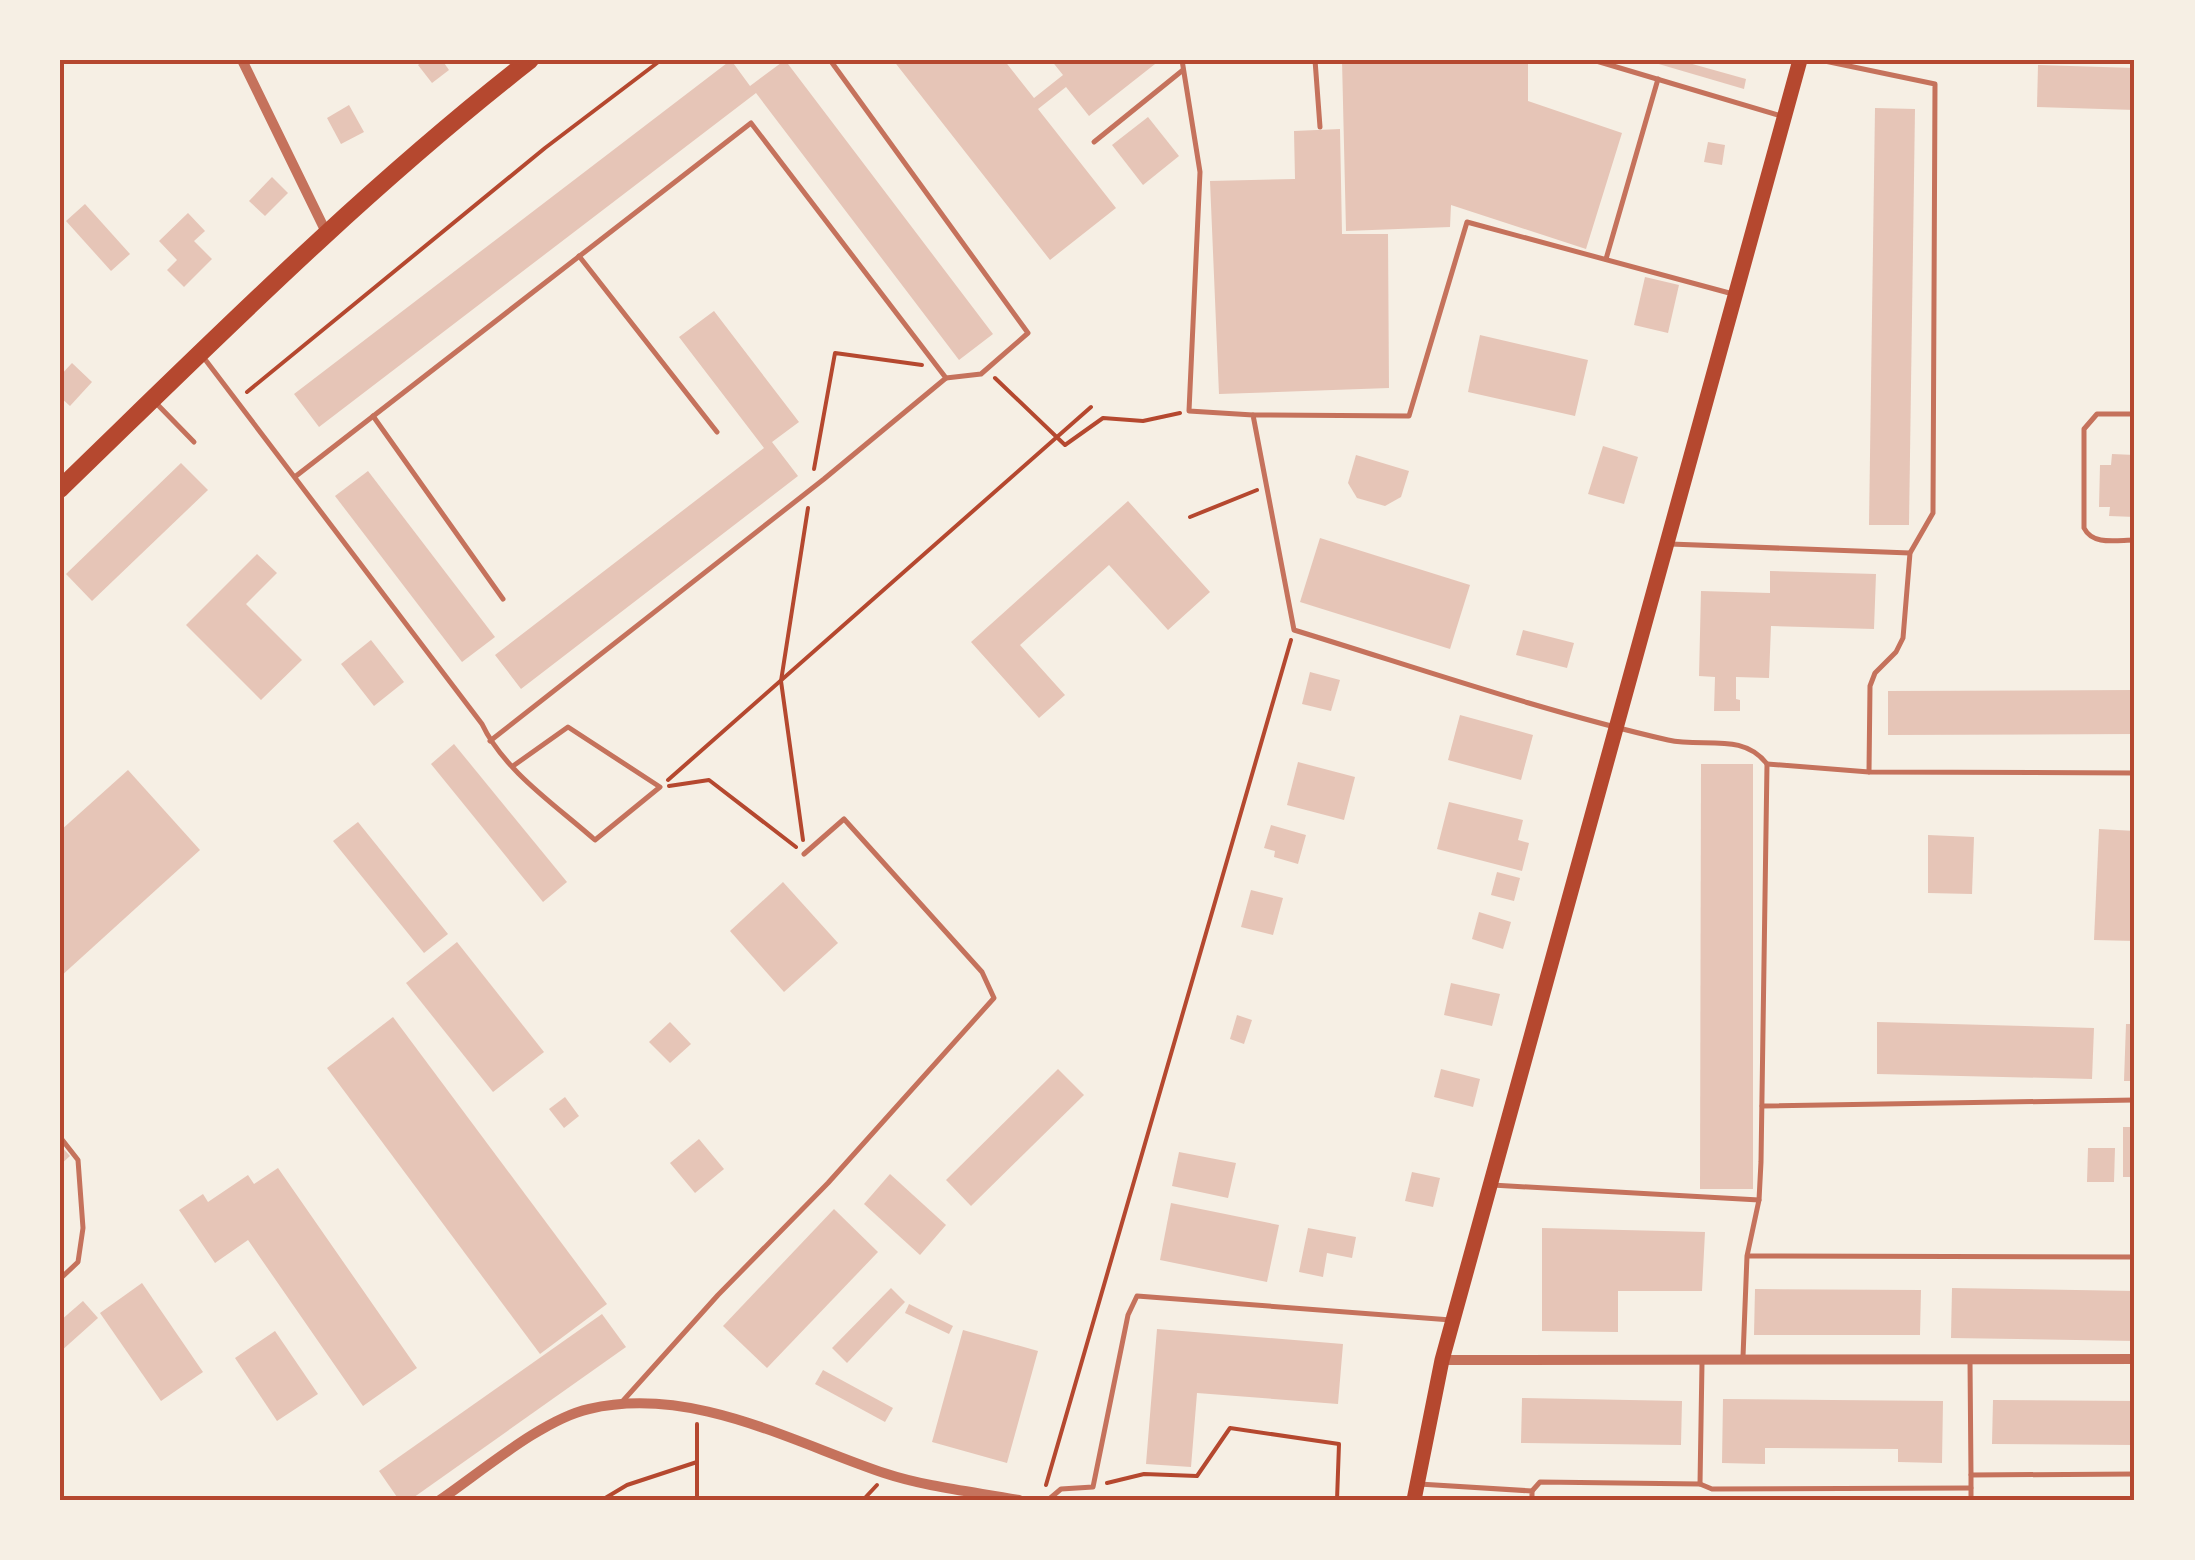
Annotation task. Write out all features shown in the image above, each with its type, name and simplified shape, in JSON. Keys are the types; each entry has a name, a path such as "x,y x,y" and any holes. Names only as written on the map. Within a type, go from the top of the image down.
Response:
{"main road":[{"path":"60,489 326,232 462,113 530,60"},
{"path":"1415,1492 1442,1360 1800,60"}],"street":[{"path":"242,60 326,232"},
{"path":"1442,1360 2135,1359"},
{"path":"440,1500 557,1420 590,1408 617,1406 696,1409 750,1423 886,1474 1018,1500"}],"lane":[{"path":"490,741 824,479 946,378 981,374 1028,332 830,60"},
{"path":"1182,60 1200,172 1189,411 1253,416 1409,416 1467,222 1736,294"},
{"path":"1315,60 1320,127"},
{"path":"1592,60 1784,116"},
{"path":"1820,60 1935,84 1933,512 1910,553 1903,638 1896,652 1875,673 1870,686 1869,772"},
{"path":"1094,142 1183,70"},
{"path":"1606,259 1658,79"},
{"path":"296,476 750,123 946,378"},
{"path":"579,256 717,432"},
{"path":"200,352 482,724 490,741 513,766 595,840 660,787 568,727 513,766"},
{"path":"152,399 194,442"},
{"path":"2135,414 2097,414 2084,429 2084,528 2096,540 2135,540"},
{"path":"372,416 503,599"},
{"path":"1253,416 1294,630 1618,729 1677,742 1743,745 1757,752 1767,764 1762,1106 1758,1200 1747,1256 1743,1360"},
{"path":"1667,544 1910,553"},
{"path":"1767,764 1869,772 2135,773"},
{"path":"617,1406 828,1183 994,998 982,972 844,819 804,854"},
{"path":"1762,1106 2135,1100"},
{"path":"60,1137 78,1160 83,1228 78,1262 60,1278"},
{"path":"1491,1185 1758,1200"},
{"path":"1747,1256 2135,1257"},
{"path":"1046,1500 1061,1490 1093,1487 1128,1314 1137,1296 1454,1320"},
{"path":"1970,1359 1971,1500"},
{"path":"1700,1484 1702,1360"},
{"path":"1971,1474 2135,1474"},
{"path":"1532,1500 1532,1491 1540,1482 1700,1484 1712,1490 1971,1488"},
{"path":"1415,1492 1532,1491"}],"path":[{"path":"237,400 545,148 660,60"},
{"path":"986,370 1065,445 1104,418 1143,422 1189,411"},
{"path":"660,787 1090,407"},
{"path":"1190,517 1266,486"},
{"path":"1046,1500 1294,630"},
{"path":"781,681 804,854"},
{"path":"660,787 709,780 804,854"},
{"path":"696,1409 697,1500"},
{"path":"1093,1487 1144,1474 1197,1476 1230,1428 1339,1444 1337,1500"},
{"path":"602,1500 627,1486 697,1462"}],"building":[{"path":"424,60 442,60 449,70 432,83 418,65"},
{"path":"731,60 750,86 785,60 993,334 959,360 756,93 319,427 294,394"},
{"path":"893,60 1004,60 1034,98 1063,75 1051,60 1152,60 1155,64 1089,116 1066,87 1038,109 1116,208 1050,260"},
{"path":"1342,60 1528,60 1528,101 1622,133 1586,249 1451,205 1450,227 1346,231"},
{"path":"1645,60 1678,60 1746,79 1744,89"},
{"path":"2038,65 2135,68 2135,110 2037,107"},
{"path":"349,105 364,132 341,144 327,118"},
{"path":"1875,108 1915,109 1909,525 1869,525"},
{"path":"1148,117 1179,156 1143,185 1112,145"},
{"path":"1340,129 1342,234 1388,234 1389,388 1219,394 1210,181 1295,179 1294,131"},
{"path":"1708,142 1725,145 1722,165 1704,162"},
{"path":"272,177 288,193 265,216 249,201"},
{"path":"85,204 130,254 111,271 66,221"},
{"path":"188,213 205,231 194,241 212,259 184,287 167,270 177,260 159,241"},
{"path":"1645,277 1679,285 1668,333 1634,325"},
{"path":"714,311 799,422 772,442 798,476 521,689 495,655 764,448 679,337"},
{"path":"1480,335 1588,360 1575,416 1468,392"},
{"path":"72,363 92,382 70,406 60,397 60,376"},
{"path":"1603,446 1638,457 1624,504 1588,494"},
{"path":"2112,454 2135,455 2135,517 2109,516 2110,507 2099,507 2100,465 2111,465"},
{"path":"1356,455 1409,471 1401,497 1385,506 1357,498 1348,483"},
{"path":"181,463 208,490 92,601 66,574"},
{"path":"368,471 495,637 462,662 335,496"},
{"path":"1128,501 1210,592 1168,630 1109,565 1020,645 1065,695 1039,718 971,642"},
{"path":"1320,538 1470,585 1450,649 1300,602"},
{"path":"257,554 277,573 246,604 302,660 261,700 186,625"},
{"path":"1770,571 1876,574 1874,629 1771,626 1769,678 1736,677 1740,711 1714,711 1715,677 1699,676 1701,591 1770,593"},
{"path":"1523,630 1574,643 1567,668 1516,655"},
{"path":"371,640 404,682 374,706 341,664"},
{"path":"1310,672 1340,680 1331,711 1302,704"},
{"path":"2135,690 2135,734 1888,735 1888,691"},
{"path":"1460,715 1533,735 1521,780 1448,760"},
{"path":"454,744 567,882 543,902 431,764"},
{"path":"1298,762 1355,777 1344,820 1287,805"},
{"path":"1701,764 1753,764 1753,1189 1700,1189"},
{"path":"128,770 200,850 60,977 60,831"},
{"path":"1449,802 1523,820 1518,840 1529,843 1522,871 1437,849"},
{"path":"358,822 448,934 424,953 333,841"},
{"path":"1271,825 1306,835 1298,864 1274,857 1275,851 1264,848"},
{"path":"2099,829 2135,831 2135,941 2094,940"},
{"path":"1928,835 1974,837 1972,894 1928,893"},
{"path":"1497,872 1520,878 1514,901 1491,895"},
{"path":"783,882 838,943 784,992 730,931"},
{"path":"1251,890 1283,898 1273,935 1241,927"},
{"path":"1479,912 1511,922 1503,949 1472,939"},
{"path":"457,942 544,1052 493,1092 406,983"},
{"path":"1451,983 1500,994 1492,1026 1444,1015"},
{"path":"1237,1015 1252,1020 1244,1044 1230,1039"},
{"path":"393,1017 607,1304 540,1354 327,1068"},
{"path":"670,1022 691,1044 670,1063 649,1042"},
{"path":"1877,1022 2094,1028 2092,1079 1877,1074"},
{"path":"2126,1024 2135,1024 2135,1081 2124,1081"},
{"path":"1058,1069 1084,1095 971,1206 946,1180"},
{"path":"1441,1069 1480,1079 1473,1107 1434,1097"},
{"path":"565,1097 579,1116 564,1128 549,1109"},
{"path":"2123,1127 2135,1127 2135,1177 2123,1177"},
{"path":"699,1139 724,1169 695,1193 670,1163"},
{"path":"60,1145 70,1156 60,1165"},
{"path":"2088,1148 2115,1148 2114,1182 2087,1182"},
{"path":"1179,1152 1236,1163 1228,1198 1172,1186"},
{"path":"278,1168 417,1368 363,1406 248,1240 215,1263 179,1210 203,1194 208,1202 248,1175 254,1184"},
{"path":"1412,1172 1440,1178 1433,1207 1405,1201"},
{"path":"890,1174 946,1225 920,1255 864,1204"},
{"path":"1171,1203 1279,1225 1267,1282 1160,1260"},
{"path":"834,1209 878,1252 767,1368 723,1326"},
{"path":"1308,1228 1356,1237 1352,1258 1327,1253 1323,1277 1299,1272"},
{"path":"1542,1228 1705,1232 1702,1291 1618,1291 1618,1332 1542,1331"},
{"path":"142,1283 203,1372 161,1401 100,1313"},
{"path":"891,1288 905,1302 847,1363 832,1348"},
{"path":"1952,1288 2135,1291 2135,1341 1951,1338"},
{"path":"1755,1289 1921,1290 1920,1335 1754,1335"},
{"path":"83,1301 98,1318 60,1352 60,1321"},
{"path":"909,1304 953,1326 949,1334 905,1313"},
{"path":"602,1314 626,1347 410,1500 399,1500 379,1471"},
{"path":"1157,1329 1343,1344 1338,1404 1197,1393 1191,1467 1146,1464"},
{"path":"963,1330 1038,1351 1007,1463 932,1442"},
{"path":"275,1331 318,1394 277,1421 235,1358"},
{"path":"823,1370 893,1408 885,1422 815,1384"},
{"path":"1522,1398 1682,1401 1681,1445 1521,1443"},
{"path":"1723,1399 1943,1401 1942,1463 1898,1462 1898,1449 1765,1448 1765,1464 1722,1463"},
{"path":"1993,1400 2135,1401 2135,1445 1992,1444"}]}
